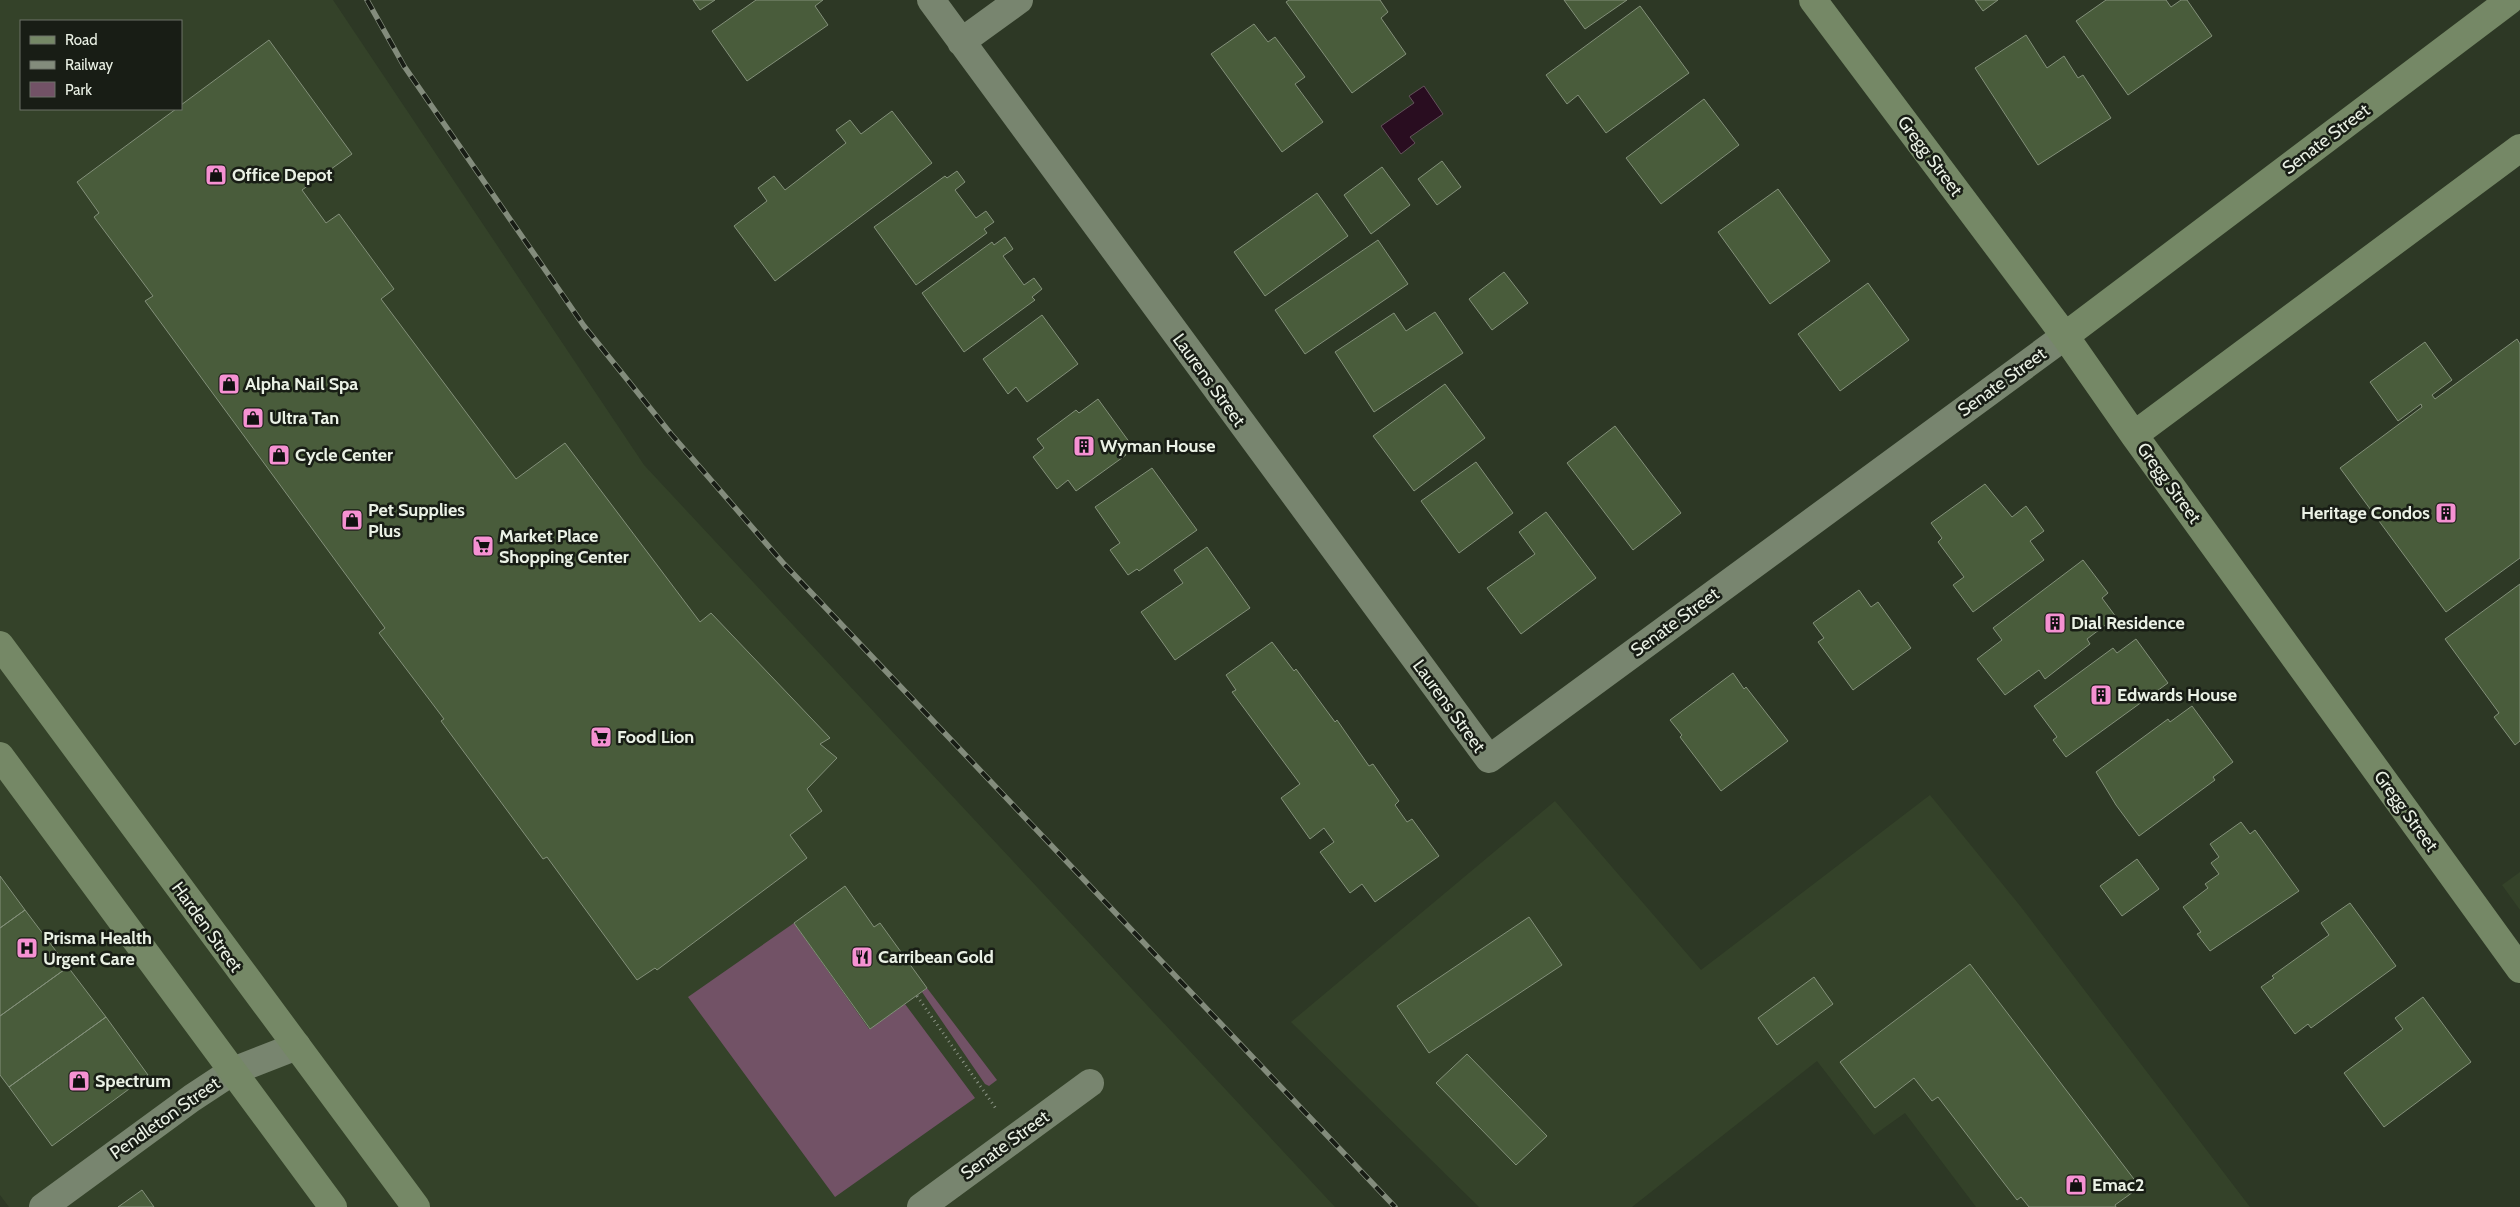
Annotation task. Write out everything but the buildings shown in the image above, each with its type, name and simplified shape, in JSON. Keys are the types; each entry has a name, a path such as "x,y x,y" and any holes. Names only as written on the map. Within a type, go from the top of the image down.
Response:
{"street":[{"name":"Laurens Street","path":"931,0 1488,759"},
{"path":"962,42 1019,0"},
{"name":"Gregg Street","path":"1813,0 2065,336 2134,435 2520,969"},
{"name":"Senate Street","path":"1488,759 2065,336 2510,0"},
{"path":"2134,435 2520,148"},
{"name":"Harden Street","path":"0,645 416,1207"},
{"path":"0,756 333,1207"},
{"name":"Pendleton Street","path":"43,1207 192,1098 233,1071 297,1046"},
{"name":"Senate Street","path":"921,1207 1090,1083"}],"path":[{"path":"917,996 1016,1137"}],"shaded area":[{"path":"0,0 333,0 644,465 1335,1207 9,1207 0,1195"},
{"path":"1424,86 1443,114 1410,137 1415,143 1401,154 1381,126 1414,103 1409,96"},
{"path":"1930,795 2021,907 2250,1207 1976,1207 1905,1113 1874,1135 1817,1061 1632,1207 1479,1207 1291,1022 1555,801 1701,970"},
{"path":"2520,872 2520,910 2502,885"}],"green space":[{"path":"794,923 869,1029 905,1004 975,1098 835,1197 688,997"},
{"path":"927,988 997,1080 989,1086 985,1084 922,992"}],"railway":[{"path":"367,0 404,66 584,326 671,434 784,564 1395,1207"}],"place":[{"name":"Office Depot","path":"216,175"},
{"name":"Alpha Nail Spa","path":"229,384"},
{"name":"Ultra Tan","path":"253,418"},
{"name":"Wyman House","path":"1084,446"},
{"name":"Cycle Center","path":"279,455"},
{"name":"Heritage Condos","path":"2446,513"},
{"name":"Pet Supplies Plus","path":"352,520"},
{"name":"Market Place Shopping Center","path":"483,546"},
{"name":"Dial Residence","path":"2055,623"},
{"name":"Edwards House","path":"2101,695"},
{"name":"Food Lion","path":"601,737"},
{"name":"Prisma Health Urgent Care","path":"27,948"},
{"name":"Carribean Gold","path":"862,957"},
{"name":"Spectrum","path":"79,1081"},
{"name":"Emac2","path":"2076,1185"}]}
